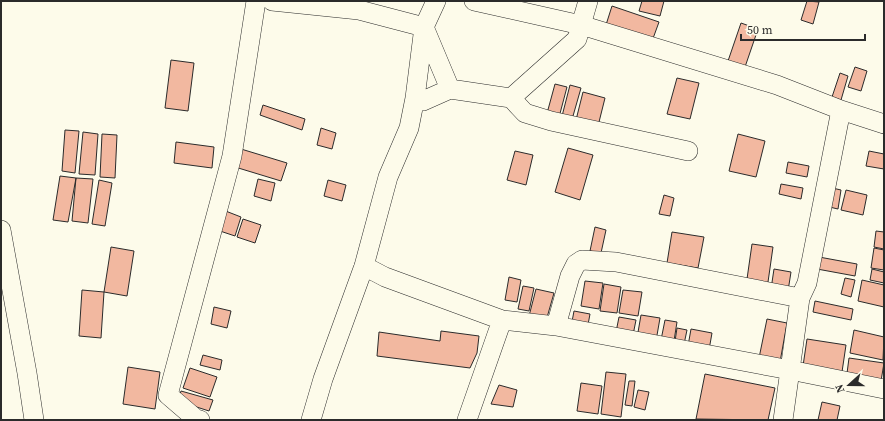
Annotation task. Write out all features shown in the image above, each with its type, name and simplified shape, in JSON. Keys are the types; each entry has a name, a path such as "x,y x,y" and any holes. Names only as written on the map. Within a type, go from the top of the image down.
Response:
{"street":[{"path":"200,420 196,419 168,395 232,156 256,1"},
{"path":"272,1 359,10 424,27"},
{"path":"311,420 323,380 364,266 388,177 409,128 415,98 424,27 436,1"},
{"path":"474,1 581,25 777,85 841,110 884,124"},
{"path":"511,98 577,39 588,1"},
{"path":"424,27 450,89"},
{"path":"415,98 423,101 450,89 511,98 525,113 551,121 688,151"},
{"path":"783,420 800,298 807,283 841,110"},
{"path":"1,230 34,420"},
{"path":"556,326 570,276 576,264 582,260 616,262 800,298"},
{"path":"364,266 384,277 502,320 556,326 884,389"},
{"path":"467,420 502,320"}],"building":[{"path":"642,1 664,1 660,16 639,11"},
{"path":"807,1 819,2 813,24 801,20"},
{"path":"612,6 659,22 651,44 605,28"},
{"path":"741,23 758,29 745,67 728,61"},
{"path":"171,60 194,63 188,111 165,108"},
{"path":"855,67 867,71 861,91 848,87"},
{"path":"840,73 848,76 841,100 832,97"},
{"path":"677,78 699,83 690,119 667,114"},
{"path":"555,84 567,87 558,121 546,117"},
{"path":"570,85 581,88 571,123 561,120"},
{"path":"583,92 605,98 597,130 575,124"},
{"path":"263,105 305,119 302,130 260,115"},
{"path":"321,128 336,133 332,149 317,145"},
{"path":"65,130 79,131 75,173 62,171"},
{"path":"83,132 98,134 95,175 79,174"},
{"path":"102,134 117,135 115,178 100,177"},
{"path":"738,134 765,141 756,177 729,171"},
{"path":"176,142 214,147 212,168 174,163"},
{"path":"568,148 593,155 580,200 555,192"},
{"path":"241,149 287,163 281,181 235,167"},
{"path":"515,151 533,155 526,185 507,180"},
{"path":"869,151 884,154 884,169 866,166"},
{"path":"788,162 809,166 807,177 786,173"},
{"path":"60,176 76,178 68,222 53,220"},
{"path":"76,178 93,179 88,223 72,221"},
{"path":"258,179 275,183 271,201 254,196"},
{"path":"99,180 112,183 105,226 92,224"},
{"path":"328,180 346,185 342,201 324,196"},
{"path":"781,184 803,188 801,199 779,194"},
{"path":"828,187 841,190 838,209 825,206"},
{"path":"846,190 867,195 863,215 841,210"},
{"path":"664,195 674,198 670,216 659,214"},
{"path":"223,210 241,217 235,236 217,230"},
{"path":"243,219 261,225 255,243 237,237"},
{"path":"595,227 606,230 601,253 590,251"},
{"path":"876,231 884,232 884,249 874,247"},
{"path":"672,232 704,237 698,268 667,263"},
{"path":"752,244 773,247 767,289 746,286"},
{"path":"111,247 134,251 127,296 104,292"},
{"path":"874,248 884,250 884,270 871,268"},
{"path":"819,257 857,264 855,276 817,269"},
{"path":"774,269 791,272 788,291 771,289"},
{"path":"872,269 884,272 884,283 870,280"},
{"path":"509,277 521,280 517,302 505,300"},
{"path":"845,278 855,280 851,297 841,294"},
{"path":"862,280 884,285 884,307 858,301"},
{"path":"585,281 603,283 599,309 581,306"},
{"path":"604,284 621,287 617,313 600,311"},
{"path":"523,286 534,288 529,311 518,309"},
{"path":"536,289 554,293 546,321 529,316"},
{"path":"82,290 104,292 101,338 79,336"},
{"path":"623,290 642,292 638,316 619,313"},
{"path":"815,301 853,309 851,320 813,312"},
{"path":"214,307 231,311 227,328 211,324"},
{"path":"574,311 590,314 587,330 571,327"},
{"path":"641,315 660,318 656,341 637,338"},
{"path":"619,317 636,320 633,335 616,332"},
{"path":"767,319 787,323 780,362 759,358"},
{"path":"665,320 677,322 673,347 660,345"},
{"path":"677,328 687,330 683,349 674,348"},
{"path":"691,329 712,333 709,350 688,346"},
{"path":"854,330 884,337 883,360 850,353"},
{"path":"441,331 479,336 477,353 470,368 377,356 379,332 440,341"},
{"path":"807,339 846,345 842,372 803,366"},
{"path":"203,355 222,360 220,370 200,365"},
{"path":"849,358 884,363 880,387 846,381"},
{"path":"128,367 160,372 155,409 123,404"},
{"path":"190,368 217,377 210,397 183,388"},
{"path":"606,372 626,374 621,417 601,414"},
{"path":"705,374 775,388 768,420 696,419"},
{"path":"629,381 635,381 632,406 625,405"},
{"path":"581,383 602,386 598,414 577,411"},
{"path":"499,385 517,390 513,407 491,404"},
{"path":"638,390 649,392 645,410 634,407"},
{"path":"181,391 213,400 209,411 178,401"},
{"path":"822,402 840,406 837,420 818,420"}]}
